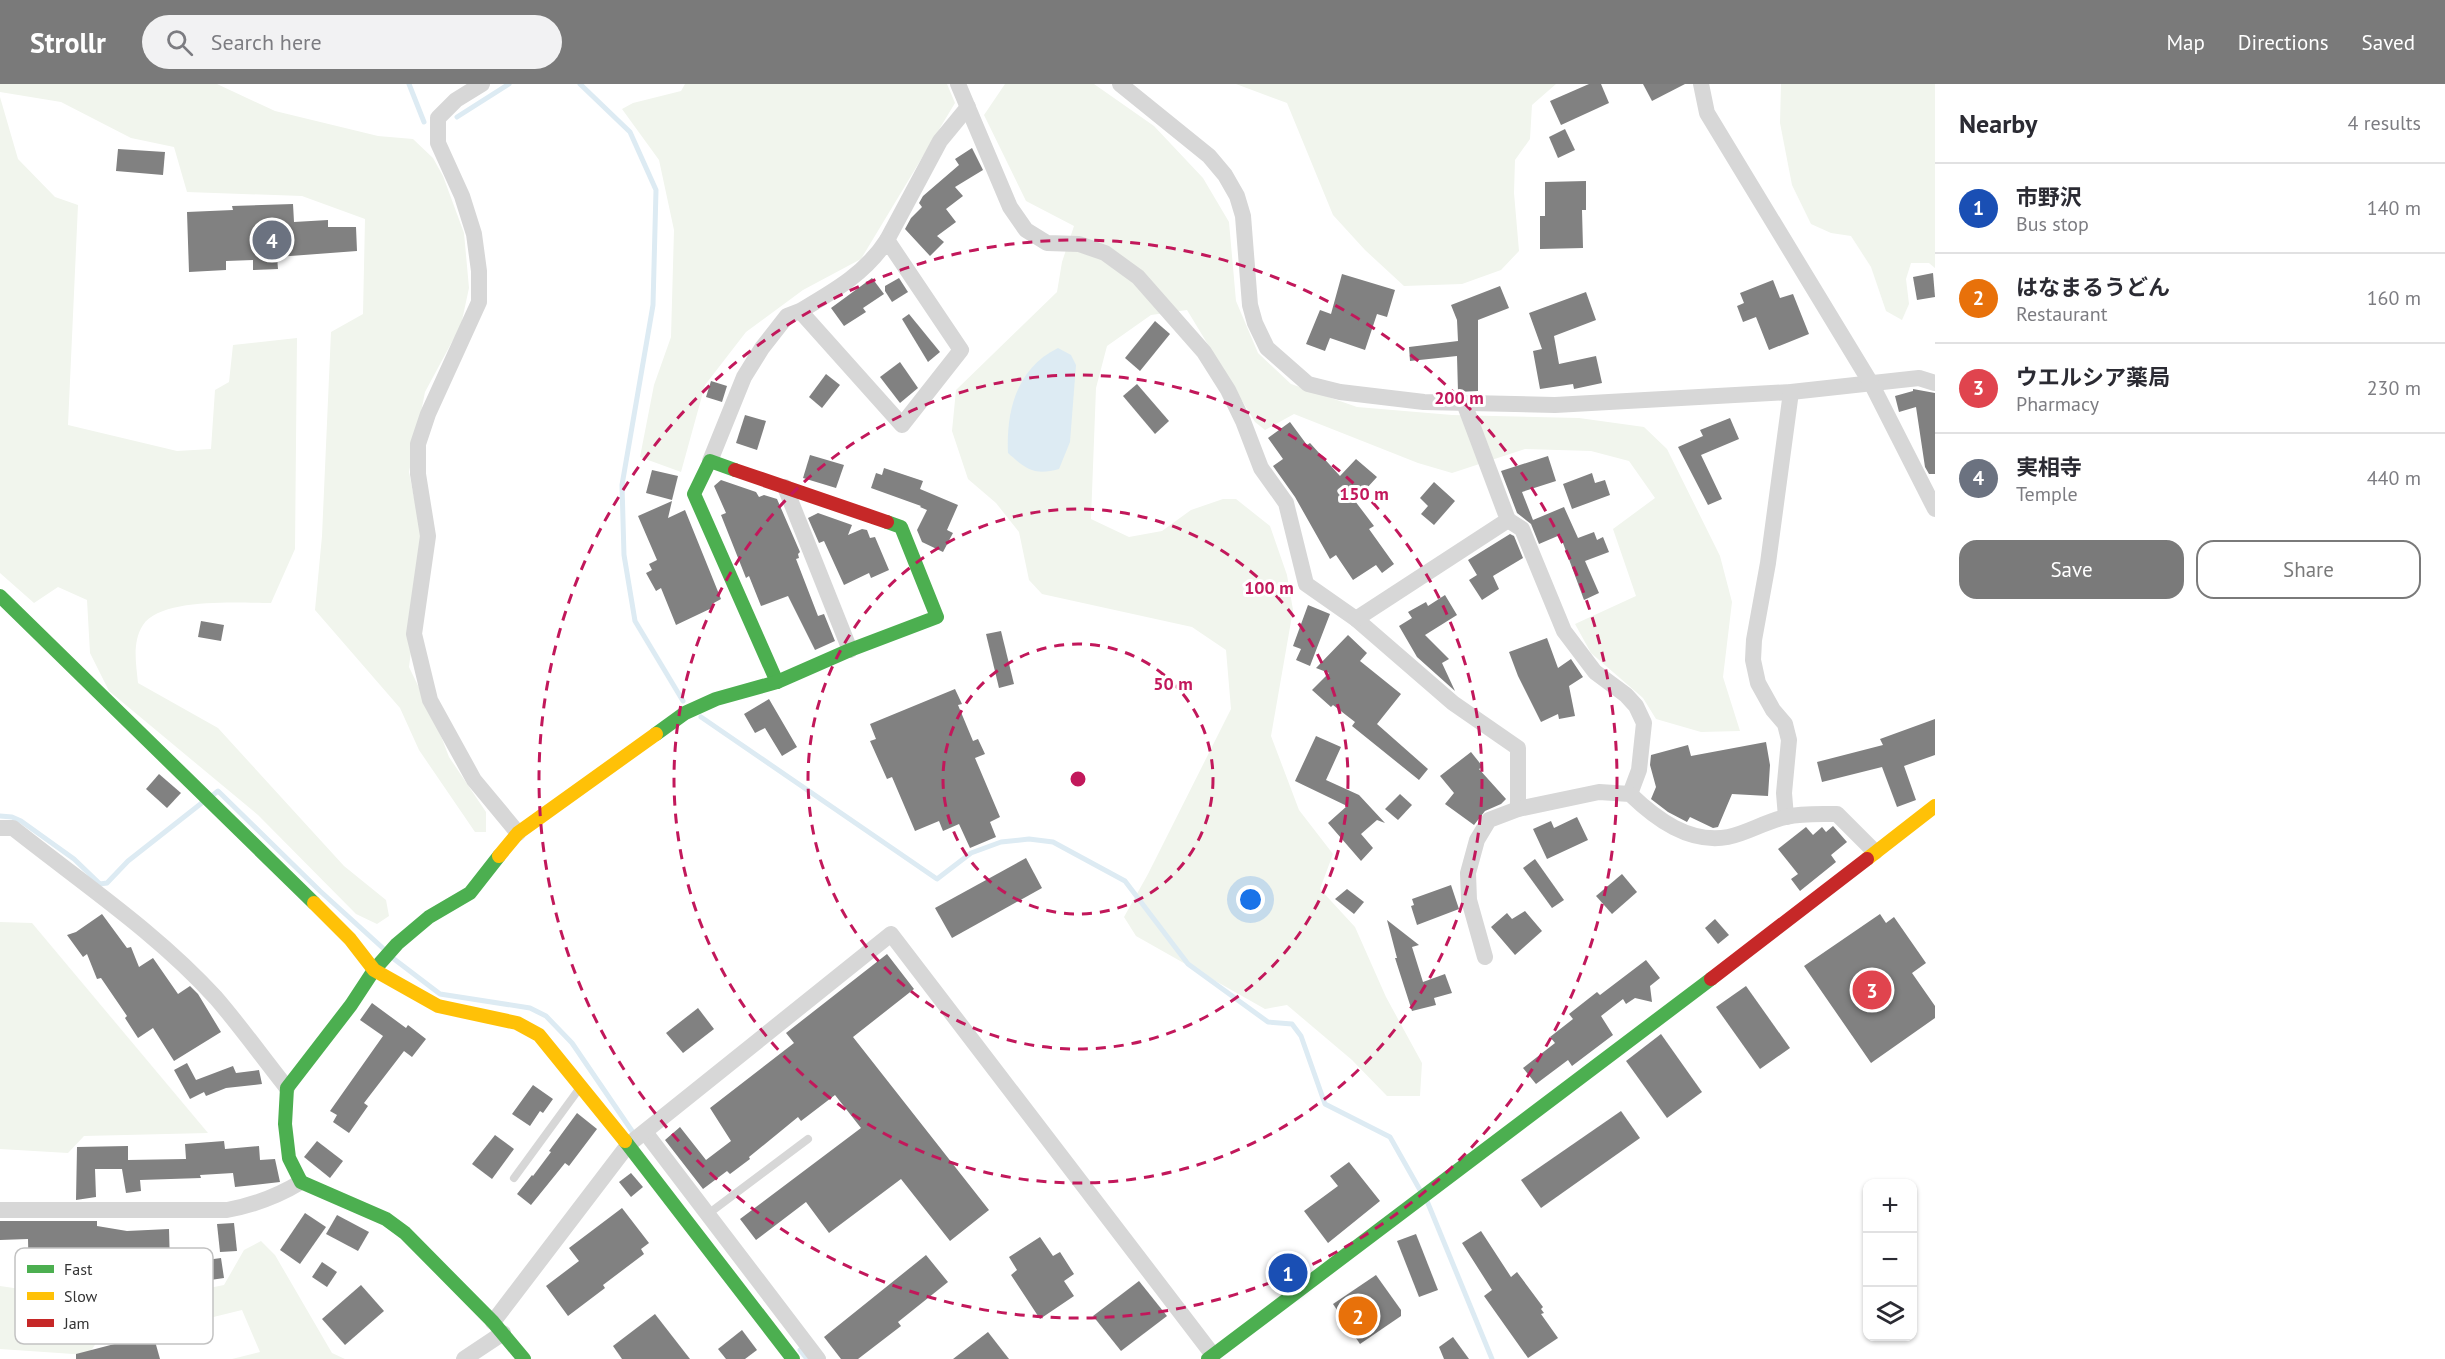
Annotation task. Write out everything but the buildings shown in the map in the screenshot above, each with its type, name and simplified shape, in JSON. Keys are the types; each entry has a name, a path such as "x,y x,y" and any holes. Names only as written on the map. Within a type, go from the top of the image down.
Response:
{"street":[{"path":"482,84 456,100 438,118 438,143 462,196 474,234 478,271 478,302 428,414 418,444 418,474 428,536 414,634 430,700 474,780 518,833"},
{"path":"958,84 1010,207 1026,230 1047,243 1079,244 1105,253 1138,277 1204,352 1228,390 1261,468 1286,503 1306,584 1356,619 1452,703 1518,747 1518,809"},
{"path":"1120,84 1209,156 1225,175 1237,196 1243,216 1250,305 1255,323 1267,348 1308,384 1340,392 1424,402 1555,405 1791,392 1872,385 1919,378 1935,383"},
{"path":"1701,84 1707,113 1872,385 1935,509"},
{"path":"777,682 694,494 711,461 744,376 762,348 787,315 800,311 855,276 876,258 940,141 968,107"},
{"path":"800,311 902,425 961,350 887,240"},
{"path":"1786,817 1784,793 1789,740 1785,724 1773,710 1758,683 1753,660 1754,639 1768,563 1791,392"},
{"path":"1464,403 1508,520 1522,528 1564,631 1595,672 1626,694 1636,706 1644,723 1639,770 1630,794"},
{"path":"524,1359 498,1328 396,1226 386,1219 301,1182 289,1158 285,1124 287,1088 351,1005 374,970 397,944 429,916 470,893 518,833 685,713 716,699 777,682 850,650 937,617 901,527 711,461"},
{"path":"785,487 850,650"},
{"path":"1356,619 1508,520"},
{"path":"0,596 350,939 374,970 438,1006 517,1023 539,1035 581,1087 637,1138 708,1214 818,1359"},
{"path":"1485,957 1469,900 1468,873 1477,840 1489,820 1518,809 1599,792 1630,794 1650,813 1678,830 1707,837 1728,837 1786,817 1837,814 1875,852"},
{"path":"464,1359 498,1328 637,1138 891,934 1211,1357 1715,976 1935,806"},
{"path":"0,828 13,828 92,891 123,911 215,998 287,1088"},
{"path":"637,1138 793,1359"},
{"path":"0,1210 227,1210 246,1207 281,1194 301,1182"}],"lane":[{"path":"514,1178 581,1087"},
{"path":"708,1214 808,1139"}],"shaded area":[{"path":"0,84 217,84 275,111 378,136 413,139 433,158 443,176 464,233 469,288 461,325 425,392 409,472 424,548 409,667 436,723 449,757 486,812 486,832 475,832 419,750 400,708 315,610 322,536 331,332 363,314 365,219 302,196 187,192 174,147 131,138 61,102 0,92"},
{"path":"685,84 947,84 955,103 861,259 803,290 746,332 705,385 681,472 640,457 654,385 671,337 674,230 659,160 622,109 633,103 681,91"},
{"path":"1005,84 1094,84 1154,126 1203,178 1229,222 1236,301 1258,353 1291,384 1357,407 1452,415 1579,418 1644,427 1667,449 1720,556 1732,602 1723,677 1740,731 1701,732 1656,719 1643,698 1591,653 1575,624 1636,596 1613,529 1655,498 1629,461 1591,451 1525,449 1452,473 1418,463 1294,414 1265,430 1255,422 1187,310 1151,315 1107,346 1096,388 1091,519 1129,537 1162,531 1191,510 1223,499 1236,499 1270,526 1287,575 1293,610 1271,736 1299,810 1333,854 1320,889 1355,927 1386,997 1422,1063 1420,1096 1387,1096 1352,1060 1287,1005 1265,1009 1136,936 1124,917 1231,709 1226,650 1192,627 1042,594 1029,580 1019,532 996,503 968,479 952,431 956,390 1057,292 1062,262 1074,226 1026,201 984,115"},
{"path":"1236,84 1556,84 1532,105 1530,139 1515,160 1514,193 1519,251 1501,270 1462,284 1404,286 1365,250 1333,215 1287,103"},
{"path":"1781,84 1935,84 1935,268 1929,263 1911,263 1906,279 1909,304 1902,320 1886,311 1871,267 1851,236 1831,233 1811,224 1792,185 1780,123"},
{"path":"0,97 18,159 55,197 78,205 68,425 177,451 211,449 215,390 229,382 233,345 297,338 295,549 271,603 202,604 166,610 152,616 143,625 137,638 138,683 218,728 344,866 386,900 389,916 377,924 356,914 258,815 109,691 90,653 87,600 58,587 34,603 0,573"},
{"path":"1058,348 1071,355 1076,365 1070,442 1059,469 1043,472 1031,470 1008,453 1012,406 1024,379 1033,367 1044,356"},
{"path":"0,922 32,923 208,1133 84,1136 68,1153 0,1149"},
{"path":"261,1241 275,1255 332,1353 345,1359 232,1359 260,1352 242,1310 213,1317 213,1287 224,1285 244,1250"},
{"path":"0,1286 15,1288 15,1344 96,1344 88,1355 0,1349"}],"waterway":[{"path":"409,84 424,122"},
{"path":"457,117 509,84"},
{"path":"580,84 630,132 656,190 653,305 622,485 624,555 635,621 683,701"},
{"path":"701,717 937,879 971,853 1001,842 1029,839 1053,842 1125,881 1188,964 1268,1022 1292,1024 1301,1036 1325,1104 1390,1137 1420,1190"},
{"path":"213,795 218,791 320,891 385,950"},
{"path":"0,816 12,817 21,821 74,859 100,884 107,883 128,861 203,802"},
{"path":"394,959 440,994 530,1008 546,1016 572,1043 632,1131"},
{"path":"1427,1201 1492,1359"},
{"path":"800,1350 807,1359"}],"traffic: fast":[{"path":"735,470 710,461 694,494 777,682"},
{"path":"656,734 685,713 716,699 777,682 850,650 937,617 901,527 887,522"},
{"path":"0,596 314,903"},
{"path":"499,856 470,893 429,917 397,944 374,970 351,1005 287,1088 285,1124 289,1158 301,1182 386,1219 405,1233 493,1322 524,1359"},
{"path":"1208,1359 1711,979"},
{"path":"625,1141 793,1359"}],"traffic: slow":[{"path":"499,856 518,833 656,734"},
{"path":"1867,859 1935,806"},
{"path":"314,903 350,939 374,970 438,1006 517,1023 539,1035 625,1141"}],"traffic: jam":[{"path":"735,470 887,522"},
{"path":"1711,979 1867,859"}],"place":[{"name":"実相寺","path":"272,240"},
{"name":"ウエルシア薬局","path":"1872,990"},
{"name":"市野沢","path":"1288,1273"},
{"name":"はなまるうどん","path":"1358,1316"}]}
